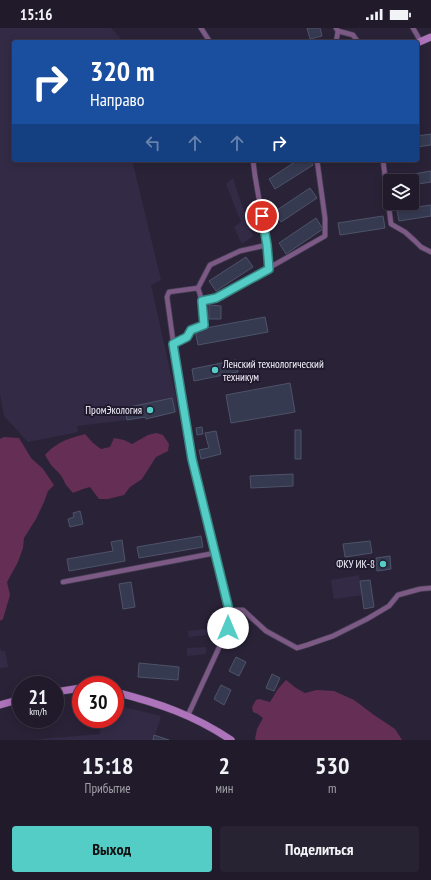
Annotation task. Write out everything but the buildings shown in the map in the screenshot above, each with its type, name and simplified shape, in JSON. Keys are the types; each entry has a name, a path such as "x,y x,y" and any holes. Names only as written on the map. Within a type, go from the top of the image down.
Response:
{"main road":[{"path":"419,42 431,37"},
{"path":"124,694 147,700 188,715 231,740"},
{"path":"0,705 12,702"}],"street":[{"path":"201,28 209,40"},
{"path":"414,28 418,40"},
{"path":"336,40 337,29 353,35 357,40"},
{"path":"253,162 267,245 269,269"},
{"path":"202,301 216,298 325,236 325,218 317,162"},
{"path":"383,162 391,224 405,232 421,247 431,252"},
{"path":"173,344 187,337 191,330 204,325 202,301 198,288 210,265 240,251 267,245"},
{"path":"188,715 228,628 229,610 192,459 173,344 167,297 169,292 198,288"},
{"path":"63,582 215,553"},
{"path":"229,610 243,610 266,631 297,648 333,636 367,619 388,606 398,595 420,588 431,588"}],"shaded area":[{"path":"0,28 111,28 122,40 12,40 12,162 132,162 161,280 151,285 176,397 177,412 146,419 145,417 77,426 78,432 28,442 4,416 0,394"},
{"path":"233,178 253,236 242,244 234,227 241,222 226,184"},
{"path":"156,433 163,435 169,444 168,451 156,457 142,479 130,487 124,495 108,499 99,499 90,487 73,493 45,455 50,450 68,439 85,434 101,449 110,447 114,438 124,440 132,444 148,435"},
{"path":"4,437 19,438 31,458 43,469 54,485 48,491 36,519 24,538 23,548 18,562 7,582 10,595 3,619 0,621 0,439"},
{"path":"359,575 362,595 334,599 331,580"},
{"path":"214,628 215,634 189,637 188,631"},
{"path":"0,647 1,651 5,651 8,667 0,668"},
{"path":"206,647 206,654 187,656 187,648"},
{"path":"286,680 305,693 317,690 334,691 354,700 395,729 402,740 256,740 257,729 263,718 253,712 252,707 256,700 259,699 270,702"},
{"path":"124,707 161,716 155,735 169,740 32,740 100,734 100,728 124,728"}],"place":[{"name":"Ленский технологический техникум","path":"215,370"},
{"name":"ПромЭкология","path":"150,410"},
{"name":"ФКУ ИК-8","path":"383,564"}],"route":[{"path":"228,628 229,610 192,459 173,344 187,337 191,330 204,325 202,301 216,298 269,269 262,216"}]}
